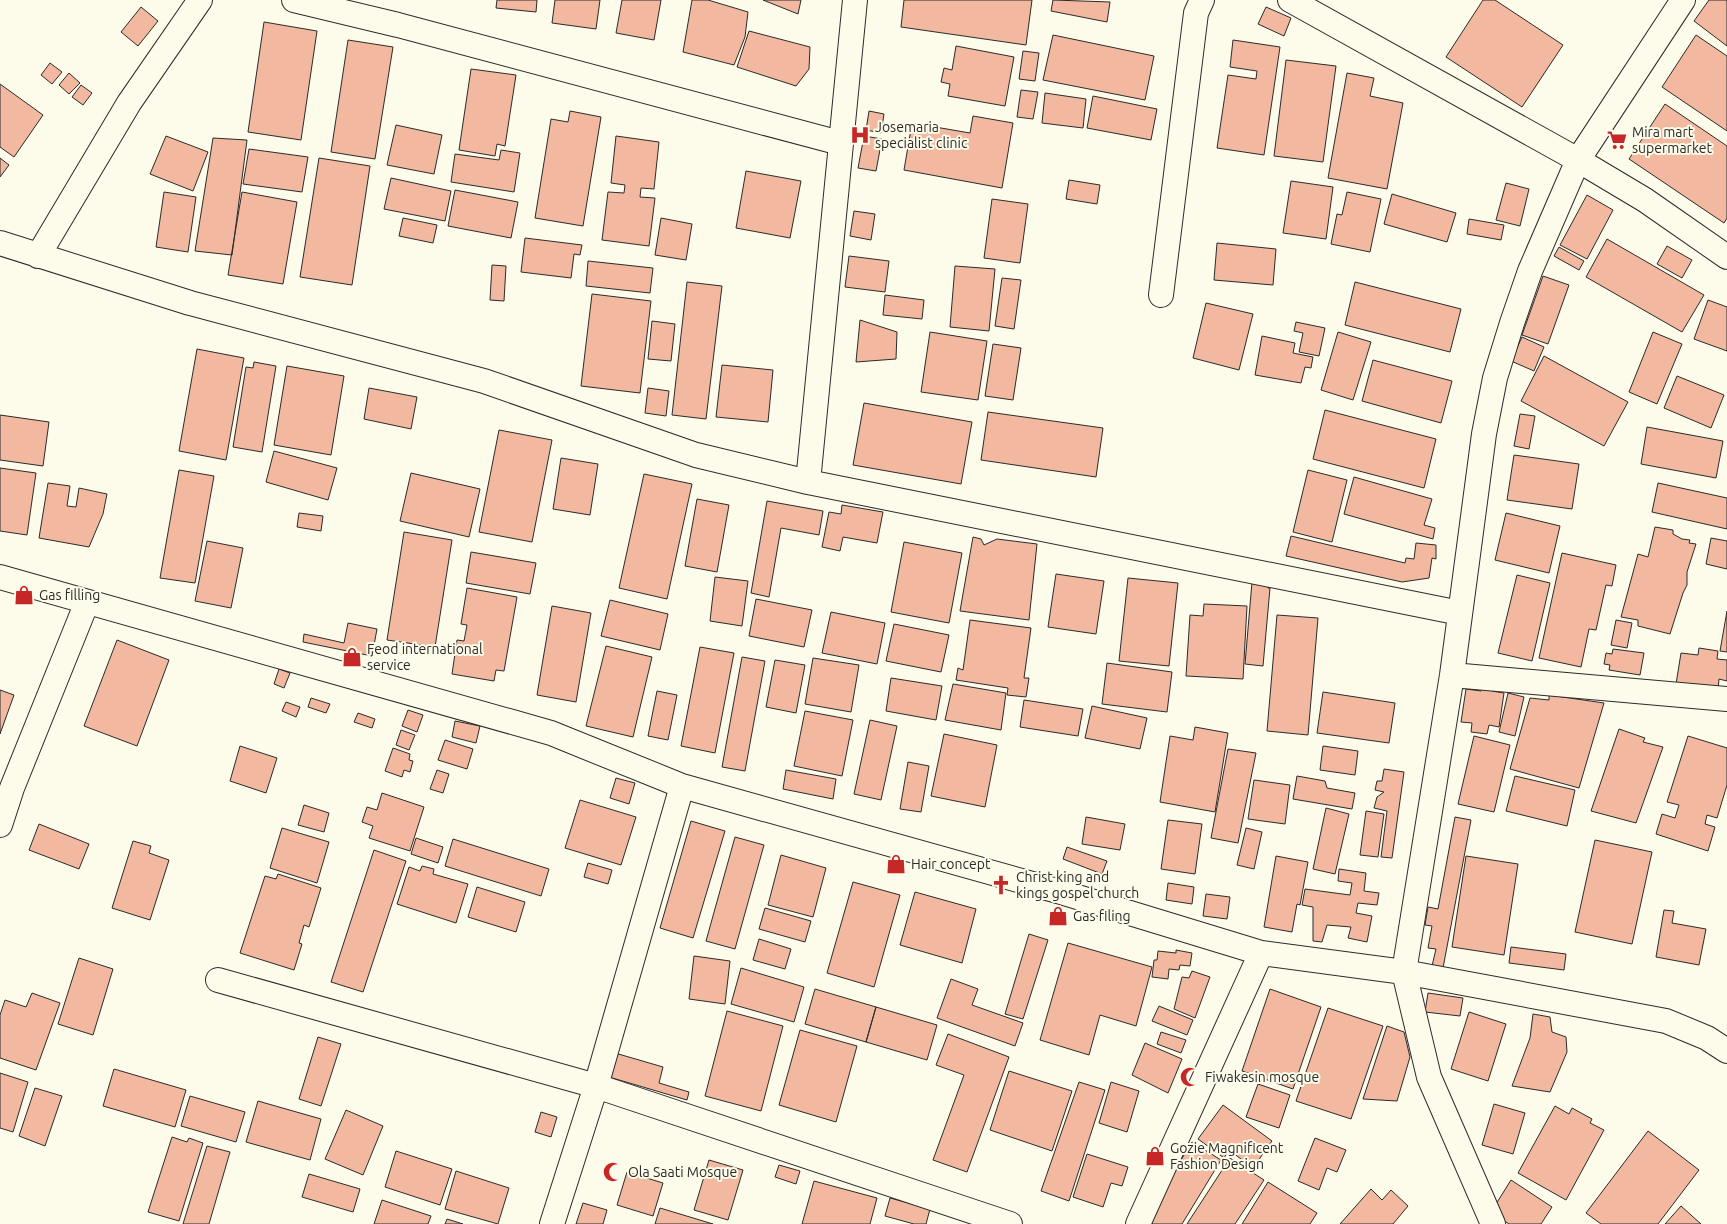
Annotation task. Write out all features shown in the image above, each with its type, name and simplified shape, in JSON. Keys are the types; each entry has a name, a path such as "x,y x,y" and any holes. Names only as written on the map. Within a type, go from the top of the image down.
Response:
{"street":[{"path":"38,256 129,103 200,0"},
{"path":"294,0 398,25 840,143"},
{"path":"808,482 855,0"},
{"path":"1161,295 1196,13 1202,0"},
{"path":"1290,0 1578,160 1645,200 1727,258"},
{"path":"1493,1224 1429,1077 1404,972 1452,675 1484,434 1495,378 1530,271 1578,160 1684,0"},
{"path":"0,243 190,303 484,381 696,455 808,482 1460,613"},
{"path":"0,577 551,733 682,786 1061,892 1261,953 1404,972 1666,1021 1707,1038 1727,1051"},
{"path":"0,825 12,788 86,602"},
{"path":"1452,675 1727,699"},
{"path":"552,1224 596,1086 682,786"},
{"path":"1138,1224 1261,953"},
{"path":"218,980 596,1086 1010,1224"}],"building":[{"path":"497,0 537,0 536,12 496,8"},
{"path":"555,0 600,0 596,29 552,23"},
{"path":"622,0 661,0 654,40 616,33"},
{"path":"692,0 708,0 748,12 745,37 734,65 683,52"},
{"path":"763,0 801,0 798,14"},
{"path":"904,0 1032,0 1026,45 901,27"},
{"path":"1053,0 1110,2 1107,22 1051,11"},
{"path":"1483,0 1495,0 1563,45 1522,107 1446,57"},
{"path":"1709,0 1727,0 1727,46 1694,21"},
{"path":"141,7 158,21 138,46 121,32"},
{"path":"1266,7 1291,18 1284,36 1258,24"},
{"path":"264,22 317,31 301,140 248,132"},
{"path":"749,31 810,47 809,69 796,86 737,67"},
{"path":"1053,35 1154,56 1145,100 1043,80"},
{"path":"1696,35 1727,56 1727,131 1662,87"},
{"path":"348,40 393,47 375,159 331,152"},
{"path":"1233,40 1280,47 1264,155 1217,148 1228,75 1256,79 1257,71 1230,67"},
{"path":"956,46 1014,57 1005,106 948,96 950,84 941,82 944,68 952,70"},
{"path":"1023,51 1039,53 1035,81 1019,79"},
{"path":"1286,60 1336,66 1323,162 1274,156"},
{"path":"50,63 62,72 52,84 41,75"},
{"path":"471,69 516,75 505,146 497,144 495,156 459,150"},
{"path":"69,73 80,83 69,94 59,85"},
{"path":"1347,73 1374,78 1370,96 1403,103 1387,189 1328,178"},
{"path":"0,84 43,115 14,157 0,147"},
{"path":"81,85 92,93 83,105 72,97"},
{"path":"1021,90 1038,92 1033,119 1017,117"},
{"path":"1045,93 1086,99 1083,128 1042,123"},
{"path":"1093,96 1157,109 1151,140 1087,128"},
{"path":"1665,104 1727,146 1727,218 1724,223 1629,159"},
{"path":"570,111 601,117 583,226 535,218 551,119 568,122"},
{"path":"869,111 884,114 881,133 866,130"},
{"path":"973,116 1013,123 1002,188 904,170 912,123 970,133"},
{"path":"396,125 442,135 434,174 387,165"},
{"path":"166,136 208,152 193,191 150,174"},
{"path":"616,136 659,142 654,189 641,188 640,197 655,198 649,246 602,240 608,192 624,193 625,185 611,183"},
{"path":"864,136 882,139 876,171 858,168"},
{"path":"213,138 247,140 232,255 195,251"},
{"path":"249,149 308,157 302,192 243,184"},
{"path":"501,150 520,153 514,192 451,182 455,154 499,160"},
{"path":"0,158 9,165 0,177"},
{"path":"319,158 370,166 352,285 300,277"},
{"path":"746,171 801,181 790,238 736,228"},
{"path":"391,178 451,191 445,221 384,209"},
{"path":"1069,180 1100,185 1097,204 1066,199"},
{"path":"1291,181 1333,187 1326,239 1283,233"},
{"path":"1506,183 1529,189 1520,226 1496,220"},
{"path":"455,190 518,202 511,238 448,226"},
{"path":"164,192 196,197 188,252 156,247"},
{"path":"242,192 297,202 283,284 228,275"},
{"path":"1347,192 1381,199 1370,252 1331,244 1337,214 1342,215"},
{"path":"1392,194 1456,213 1447,242 1384,224"},
{"path":"1587,195 1613,210 1587,259 1560,245"},
{"path":"992,199 1028,204 1020,263 984,258"},
{"path":"854,211 875,214 871,240 850,236"},
{"path":"403,218 437,225 433,243 399,236"},
{"path":"661,218 692,224 686,260 655,255"},
{"path":"1469,219 1504,225 1501,240 1467,234"},
{"path":"525,238 582,245 580,255 574,254 571,278 521,272"},
{"path":"1607,239 1704,295 1682,332 1586,277"},
{"path":"1217,243 1276,249 1273,285 1214,280"},
{"path":"1667,246 1692,260 1682,278 1657,264"},
{"path":"1559,247 1584,261 1579,270 1554,256"},
{"path":"849,256 889,261 885,292 845,287"},
{"path":"588,261 653,268 650,293 586,286"},
{"path":"492,265 506,266 504,301 490,300"},
{"path":"955,266 995,269 989,331 950,327"},
{"path":"1543,276 1569,285 1548,344 1522,335"},
{"path":"1002,278 1021,280 1014,329 995,326"},
{"path":"687,282 722,286 706,419 672,415"},
{"path":"1355,282 1461,309 1450,352 1345,325"},
{"path":"592,294 651,301 640,393 581,386"},
{"path":"885,295 924,300 922,319 883,315"},
{"path":"1708,300 1727,307 1727,351 1694,339"},
{"path":"1206,303 1253,314 1239,370 1193,358"},
{"path":"860,320 897,332 896,359 856,362"},
{"path":"652,321 675,324 671,361 648,359"},
{"path":"1296,322 1325,328 1319,356 1299,352 1303,333 1294,331"},
{"path":"930,332 987,341 978,400 921,392"},
{"path":"1338,332 1371,342 1353,400 1321,390"},
{"path":"1653,332 1682,344 1657,404 1629,392"},
{"path":"1262,336 1295,343 1293,353 1313,357 1311,368 1305,367 1301,383 1255,375"},
{"path":"1522,337 1544,347 1534,371 1511,361"},
{"path":"993,344 1021,348 1013,400 985,396"},
{"path":"197,349 244,358 226,460 179,451"},
{"path":"1544,356 1628,402 1604,446 1521,401"},
{"path":"1373,360 1452,381 1441,423 1362,401"},
{"path":"254,362 276,366 262,452 233,447 246,367 253,368"},
{"path":"722,365 773,370 768,422 716,417"},
{"path":"287,366 344,376 331,455 274,445"},
{"path":"1677,376 1724,395 1711,428 1664,408"},
{"path":"369,388 417,397 411,429 364,419"},
{"path":"648,388 669,391 666,416 645,413"},
{"path":"864,403 972,422 961,484 853,465"},
{"path":"1325,410 1436,439 1424,488 1313,459"},
{"path":"988,412 1103,428 1096,477 981,460"},
{"path":"1520,414 1535,416 1529,449 1514,446"},
{"path":"0,415 49,422 43,466 0,460"},
{"path":"1647,427 1723,441 1716,478 1641,464"},
{"path":"499,430 552,440 532,542 479,532"},
{"path":"274,451 337,468 328,500 266,482"},
{"path":"1514,455 1579,464 1572,509 1507,500"},
{"path":"561,458 598,464 590,515 553,509"},
{"path":"0,468 36,473 27,535 0,531"},
{"path":"179,470 214,476 195,583 160,578"},
{"path":"1308,470 1347,480 1332,542 1293,532"},
{"path":"411,473 480,489 469,537 400,521"},
{"path":"644,474 692,484 667,599 619,588"},
{"path":"1354,477 1432,499 1424,525 1435,528 1433,539 1344,514"},
{"path":"48,483 70,486 67,506 76,507 79,488 107,494 103,514 89,547 39,538"},
{"path":"1658,483 1727,498 1727,529 1652,512"},
{"path":"697,499 729,505 717,572 685,566"},
{"path":"767,501 823,511 819,535 781,528 769,597 751,593"},
{"path":"842,505 883,512 877,543 843,537 840,551 822,547 829,512 841,514"},
{"path":"299,513 323,516 321,531 297,527"},
{"path":"1506,513 1560,526 1549,573 1495,560"},
{"path":"1655,527 1673,530 1673,534 1682,539 1690,540 1689,543 1696,544 1687,572 1687,585 1670,634 1638,626 1638,620 1621,617 1638,554 1648,557"},
{"path":"404,532 452,540 435,647 387,640"},
{"path":"1291,536 1405,563 1406,558 1414,559 1416,543 1436,545 1436,559 1432,558 1429,578 1402,582 1286,556"},
{"path":"973,537 981,539 984,545 997,539 1037,544 1029,620 960,611"},
{"path":"1711,538 1727,541 1727,569 1706,564"},
{"path":"207,541 243,548 231,608 195,601"},
{"path":"904,542 962,553 949,623 891,612"},
{"path":"471,552 536,563 530,594 466,583"},
{"path":"1562,553 1616,565 1612,586 1606,585 1596,630 1589,629 1581,667 1539,658"},
{"path":"1056,574 1104,581 1096,634 1048,627"},
{"path":"1517,575 1550,583 1532,661 1498,653"},
{"path":"715,577 748,581 742,626 710,621"},
{"path":"1128,578 1178,583 1169,666 1119,661"},
{"path":"1252,582 1268,583 1268,588 1270,588 1263,666 1245,664"},
{"path":"467,588 517,597 504,671 496,670 494,681 452,674 457,640 464,641 467,625 461,624"},
{"path":"756,599 812,610 804,647 749,636"},
{"path":"610,600 668,614 660,650 601,636"},
{"path":"1204,604 1247,606 1243,679 1186,676 1190,615 1203,616"},
{"path":"552,606 591,613 576,702 537,695"},
{"path":"1727,611 1727,652 1720,651"},
{"path":"831,612 885,623 877,664 822,653"},
{"path":"1277,615 1318,618 1308,735 1267,731"},
{"path":"970,620 1031,628 1024,678 1029,678 1026,697 1007,695 1008,688 956,680 958,668 963,670"},
{"path":"1616,620 1632,623 1627,648 1611,645"},
{"path":"348,623 377,629 372,656 303,642 304,634 344,643"},
{"path":"894,624 949,635 941,672 886,661"},
{"path":"117,640 169,660 137,746 84,726"},
{"path":"606,646 652,657 633,737 586,726"},
{"path":"700,647 734,653 715,753 681,746"},
{"path":"1699,648 1718,651 1717,659 1727,660 1727,681 1719,679 1718,690 1676,684 1681,653 1698,655"},
{"path":"1613,649 1644,653 1640,675 1609,670 1610,665 1604,664 1606,653 1612,654"},
{"path":"742,657 765,661 745,771 722,767"},
{"path":"813,658 859,665 851,712 805,704"},
{"path":"775,660 805,665 796,713 766,707"},
{"path":"1107,663 1172,672 1167,712 1102,704"},
{"path":"279,669 290,673 284,688 274,684"},
{"path":"891,678 942,686 936,720 886,711"},
{"path":"953,684 1006,693 1001,730 945,720"},
{"path":"1482,685 1493,687 1492,691 1504,693 1499,727 1489,725 1487,734 1471,732 1472,723 1461,722 1466,689 1481,691"},
{"path":"0,690 14,695 0,734"},
{"path":"657,691 677,695 668,740 648,736"},
{"path":"1323,692 1395,703 1389,743 1317,733"},
{"path":"1508,693 1524,697 1515,736 1499,732"},
{"path":"1549,695 1604,703 1579,788 1510,769 1530,698 1549,700"},
{"path":"311,698 330,704 326,713 308,707"},
{"path":"1024,700 1083,709 1078,736 1020,727"},
{"path":"286,702 300,707 296,717 282,711"},
{"path":"1092,706 1147,718 1140,749 1085,738"},
{"path":"408,710 423,715 417,732 402,726"},
{"path":"805,711 853,720 842,776 794,766"},
{"path":"358,713 375,719 372,728 354,722"},
{"path":"870,720 897,726 881,800 854,794"},
{"path":"455,721 480,726 476,743 452,737"},
{"path":"1195,727 1228,733 1215,812 1160,802 1170,736 1193,740"},
{"path":"1619,729 1645,738 1643,742 1663,747 1636,823 1591,811"},
{"path":"401,730 415,735 409,750 396,745"},
{"path":"944,734 997,745 985,807 931,796"},
{"path":"1474,736 1510,745 1494,812 1458,804"},
{"path":"1688,736 1727,748 1727,785 1717,818 1707,815 1705,824 1715,827 1708,851 1656,834 1662,814 1675,818 1679,805 1667,802"},
{"path":"445,740 473,749 467,769 438,760"},
{"path":"240,746 277,758 266,793 230,781"},
{"path":"1323,746 1358,751 1355,775 1320,770"},
{"path":"393,748 410,754 409,760 413,761 410,772 404,770 402,777 385,771"},
{"path":"1228,749 1256,753 1238,843 1211,838"},
{"path":"908,762 929,766 921,812 900,809"},
{"path":"1384,769 1404,772 1392,858 1381,857 1387,811 1374,808 1377,797 1384,792 1375,790 1377,781 1382,781"},
{"path":"437,770 449,774 443,793 430,789"},
{"path":"786,770 836,779 833,799 783,789"},
{"path":"1297,776 1325,781 1327,788 1355,793 1352,809 1293,799"},
{"path":"1515,776 1575,790 1567,826 1506,811"},
{"path":"616,778 635,783 629,804 610,798"},
{"path":"1254,780 1290,785 1285,824 1248,819"},
{"path":"382,793 424,807 410,851 369,838 373,826 362,822 367,807 377,810"},
{"path":"580,800 636,817 621,865 565,848"},
{"path":"304,805 329,813 324,832 298,825"},
{"path":"1326,808 1349,814 1335,874 1313,869"},
{"path":"1366,811 1384,814 1378,857 1360,855"},
{"path":"1086,817 1125,824 1120,850 1082,844"},
{"path":"1455,817 1471,820 1443,968 1432,966 1436,949 1428,948 1432,926 1425,925 1428,907 1438,909"},
{"path":"1168,820 1202,824 1195,874 1161,869"},
{"path":"691,821 725,831 693,938 660,928"},
{"path":"39,824 89,844 79,869 29,850"},
{"path":"282,828 329,842 317,883 270,868"},
{"path":"1246,828 1262,832 1254,869 1237,865"},
{"path":"735,837 764,845 735,949 706,941"},
{"path":"416,838 443,847 438,863 411,854"},
{"path":"453,839 549,869 541,896 445,866"},
{"path":"1595,840 1652,852 1632,944 1575,932"},
{"path":"133,841 151,846 149,853 169,860 150,920 112,908"},
{"path":"1067,847 1107,861 1102,874 1063,859"},
{"path":"374,850 406,861 363,992 331,982"},
{"path":"781,855 826,868 813,917 768,905"},
{"path":"1276,856 1308,862 1300,905 1297,904 1292,932 1264,927"},
{"path":"1466,856 1518,864 1504,955 1452,947"},
{"path":"588,863 612,870 608,884 584,877"},
{"path":"422,866 434,869 433,874 468,884 456,923 397,904 409,867 420,871"},
{"path":"1339,869 1366,873 1364,891 1379,893 1377,905 1358,903 1356,913 1372,916 1367,942 1348,938 1351,927 1327,925 1322,942 1313,941 1313,907 1302,905 1305,889 1350,895 1352,883 1338,881"},
{"path":"278,874 321,888 309,927 304,925 299,943 302,944 294,970 240,953 265,876 276,879"},
{"path":"853,882 900,895 874,987 827,973"},
{"path":"1168,883 1194,887 1192,904 1166,900"},
{"path":"477,887 525,902 516,932 468,917"},
{"path":"915,892 976,909 962,963 900,945"},
{"path":"1206,894 1230,897 1227,919 1203,916"},
{"path":"765,908 811,921 805,942 759,929"},
{"path":"1664,910 1674,911 1672,923 1706,929 1699,965 1656,957"},
{"path":"1029,934 1048,940 1023,1019 1005,1014"},
{"path":"759,939 791,949 785,969 753,960"},
{"path":"1068,943 1152,967 1136,1026 1100,1015 1089,1055 1040,1040"},
{"path":"1511,947 1566,954 1564,970 1509,963"},
{"path":"1176,950 1192,953 1190,966 1180,965 1179,970 1169,969 1168,979 1152,977 1154,960 1157,960 1158,951 1176,953"},
{"path":"694,956 730,961 725,1004 689,999"},
{"path":"79,958 113,969 93,1035 58,1024"},
{"path":"741,968 804,987 794,1022 731,1004"},
{"path":"1192,971 1210,977 1195,1018 1174,1009 1182,977 1189,978"},
{"path":"951,979 978,989 972,1005 1023,1023 1015,1046 937,1018"},
{"path":"815,989 876,1007 866,1042 805,1024"},
{"path":"1270,989 1321,1007 1293,1089 1242,1071"},
{"path":"32,993 60,1003 36,1070 0,1058 0,1015 5,1000 26,1007"},
{"path":"1428,993 1463,998 1460,1016 1425,1012"},
{"path":"1159,1006 1193,1020 1187,1035 1152,1021"},
{"path":"876,1007 937,1025 927,1060 866,1042"},
{"path":"1328,1008 1383,1026 1351,1119 1296,1101"},
{"path":"727,1011 783,1026 761,1111 705,1096"},
{"path":"1469,1012 1506,1024 1488,1081 1451,1069"},
{"path":"1533,1014 1550,1017 1552,1032 1566,1037 1567,1052 1550,1092 1512,1086 1530,1038"},
{"path":"1387,1026 1404,1032 1410,1057 1397,1101 1363,1099"},
{"path":"800,1030 857,1046 836,1122 779,1105"},
{"path":"1161,1032 1186,1040 1181,1053 1157,1044"},
{"path":"948,1034 1009,1057 967,1172 933,1160 964,1075 936,1065"},
{"path":"318,1037 341,1044 321,1106 299,1099"},
{"path":"1145,1043 1182,1059 1168,1093 1132,1075"},
{"path":"615,1053 663,1067 659,1083 689,1092 687,1100 609,1077"},
{"path":"114,1069 186,1090 175,1127 103,1106"},
{"path":"1009,1071 1072,1091 1052,1151 990,1130"},
{"path":"0,1073 28,1082 13,1132 0,1128"},
{"path":"1079,1082 1105,1090 1069,1201 1041,1191"},
{"path":"1111,1082 1139,1091 1127,1132 1099,1123"},
{"path":"1258,1084 1290,1095 1279,1128 1246,1117"},
{"path":"35,1088 62,1096 45,1146 19,1136"},
{"path":"190,1096 245,1112 236,1142 181,1126"},
{"path":"258,1101 321,1119 310,1160 246,1142"},
{"path":"1494,1104 1525,1113 1513,1154 1482,1145"},
{"path":"1223,1105 1272,1141 1253,1168 1229,1150 1224,1158 1198,1139"},
{"path":"1555,1106 1569,1114 1572,1108 1592,1119 1590,1123 1604,1130 1566,1200 1518,1173"},
{"path":"346,1110 383,1126 363,1175 325,1159"},
{"path":"541,1112 557,1117 551,1137 535,1132"},
{"path":"1648,1131 1699,1170 1658,1224 1601,1224 1586,1213"},
{"path":"172,1137 187,1142 189,1138 203,1143 179,1221 148,1212"},
{"path":"1315,1138 1346,1150 1337,1172 1327,1168 1319,1190 1298,1181"},
{"path":"1192,1142 1221,1160 1182,1224 1153,1224 1145,1219"},
{"path":"207,1146 230,1152 209,1224 183,1224"},
{"path":"396,1151 452,1169 440,1205 385,1187"},
{"path":"1087,1154 1128,1167 1122,1186 1111,1183 1103,1207 1073,1197"},
{"path":"1230,1158 1264,1180 1235,1224 1187,1224"},
{"path":"709,1160 743,1170 728,1220 694,1210"},
{"path":"779,1165 800,1171 796,1184 775,1177"},
{"path":"456,1171 509,1188 498,1224 445,1209"},
{"path":"627,1172 663,1183 653,1216 617,1205"},
{"path":"309,1174 360,1189 353,1212 302,1197"},
{"path":"1511,1180 1552,1207 1541,1224 1509,1224 1491,1212"},
{"path":"814,1181 877,1198 870,1224 802,1224"},
{"path":"1268,1182 1317,1213 1310,1224 1242,1224"},
{"path":"1371,1189 1382,1200 1391,1190 1408,1206 1393,1224 1340,1224"},
{"path":"890,1198 930,1209 926,1224 914,1224 885,1216"},
{"path":"382,1200 431,1216 428,1224 374,1224"},
{"path":"583,1203 607,1210 603,1224 576,1224"},
{"path":"1681,1206 1701,1224 1665,1224"},
{"path":"660,1208 713,1224 655,1224"},
{"path":"447,1219 463,1224 445,1224"}],"place":[{"name":"Josemaria specialist clinic","path":"860,135"},
{"name":"Mira mart supermarket","path":"1617,140"},
{"name":"Gas filling","path":"24,595"},
{"name":"Feod international service","path":"352,657"},
{"name":"Hair concept","path":"896,864"},
{"name":"Christ king and kings gospel church","path":"1001,885"},
{"name":"Gas filing","path":"1058,916"},
{"name":"Fiwakesin mosque","path":"1190,1077"},
{"name":"Gozie Magnificent Fashion Design","path":"1155,1156"},
{"name":"Ola Saati Mosque","path":"613,1172"}]}
